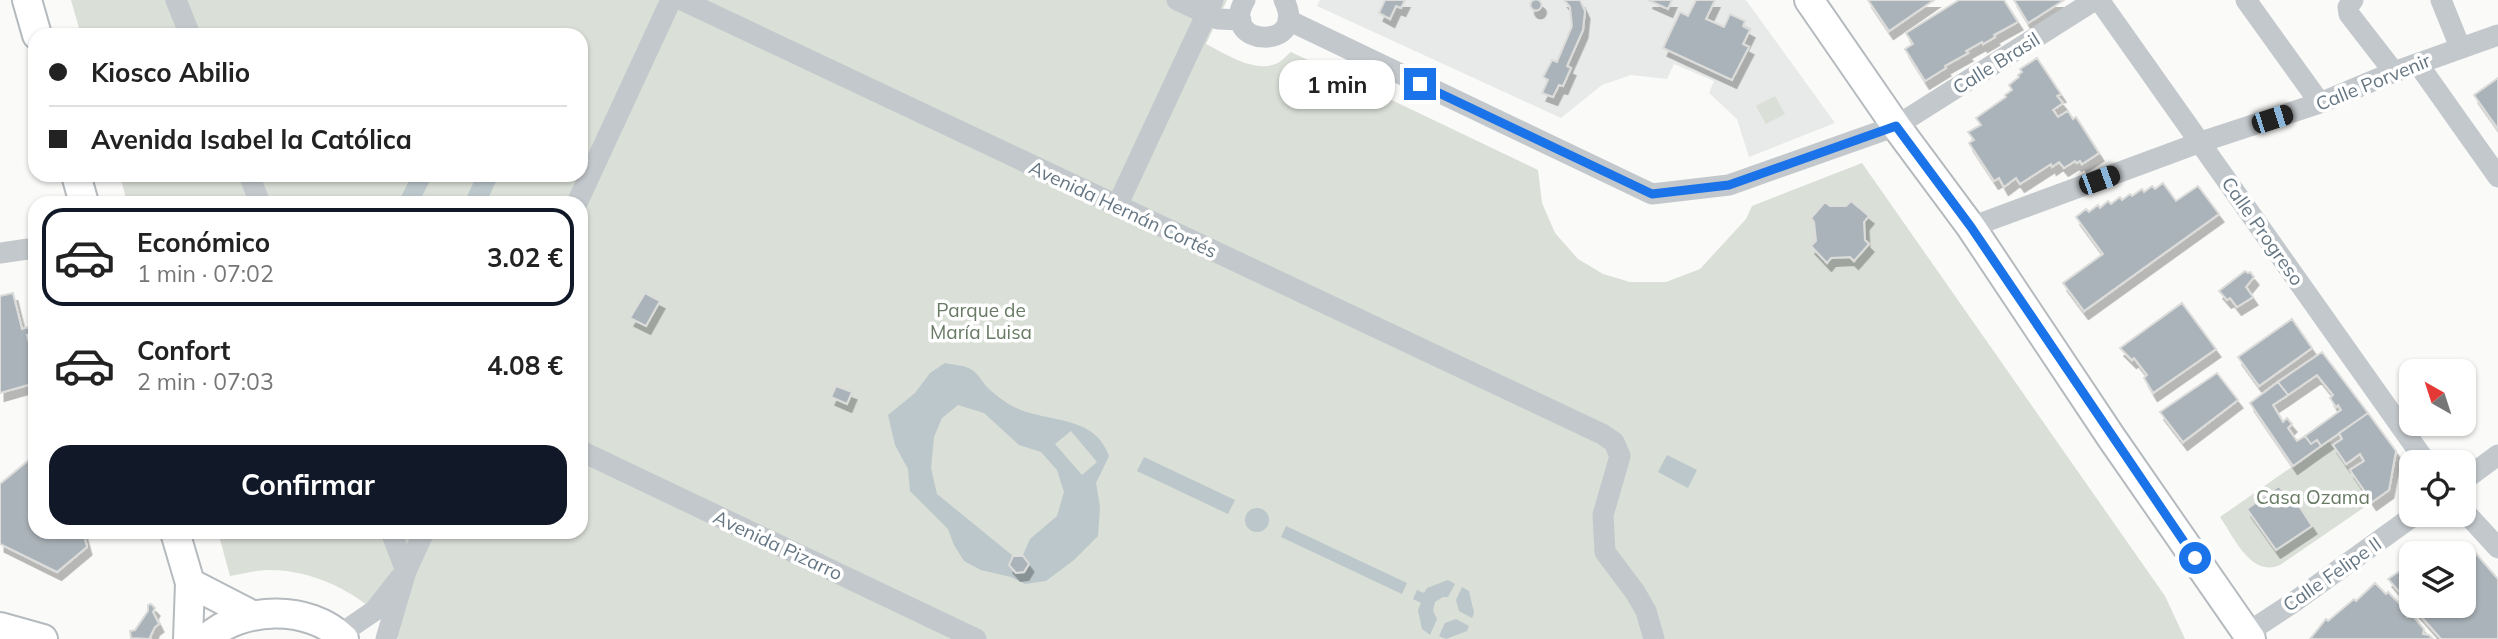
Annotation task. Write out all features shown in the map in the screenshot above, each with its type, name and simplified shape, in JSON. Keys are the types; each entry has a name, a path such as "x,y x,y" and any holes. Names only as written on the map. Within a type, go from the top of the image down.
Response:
{"main road":[{"path":"27,0 35,28"},
{"path":"1809,0 1896,126 1971,227 2249,636"},
{"path":"177,539 190,583 188,639"},
{"path":"190,583 252,615"},
{"path":"206,639 216,629 252,615 296,615 319,622 342,637"},
{"path":"0,629 13,639"},
{"path":"0,629 43,639"}],"street":[{"path":"176,0 187,28"},
{"path":"588,179 671,0"},
{"name":"Avenida Hernán Cortés","path":"682,0 1602,434 1614,442 1620,456 1603,515 1605,552 1646,611 1654,639"},
{"path":"1177,0 1210,7 1218,19 1243,10 1249,33 1264,38 1279,34 1286,10"},
{"name":"Calle Brasil","path":"1286,10 1569,157 1652,194 1729,185 1896,126 2097,0"},
{"name":"Calle Progreso","path":"2097,0 2201,142 2418,450"},
{"path":"2246,0 2320,103"},
{"path":"2353,0 2348,7 2349,14 2394,72"},
{"path":"2441,0 2460,47"},
{"path":"1117,205 1210,7"},
{"name":"Calle Porvenir","path":"1971,227 2201,142 2320,103 2394,72 2498,35"},
{"path":"2418,64 2498,177"},
{"path":"0,253 28,249"},
{"name":"Avenida Pizarro","path":"588,454 976,639"},
{"path":"2476,471 2498,455"},
{"path":"2476,524 2498,548"},
{"name":"Calle Felipe II","path":"2249,636 2399,526"},
{"path":"394,539 406,571"},
{"path":"386,639 406,571 421,539"},
{"path":"342,637 374,611 406,571"}],"shaded area":[{"path":"1320,0 1746,0 1835,123 1749,157 1737,119 1709,93 1714,81 1674,64 1667,79 1631,75 1602,85 1561,118 1317,6"},
{"path":"408,182 429,182 422,196 402,196"},
{"path":"474,182 496,182 489,196 467,196"},
{"path":"945,363 969,368 986,386 1012,406 1025,412 1081,426 1102,442 1109,456 1096,483 1100,507 1098,536 1074,560 1046,581 1025,584 1011,577 981,570 964,561 948,529 910,491 908,469 895,445 888,415 915,393 930,373","holes":["958,405 984,413 1019,445 1041,452 1057,470 1064,492 1057,516 1030,539 1023,555 1013,556 937,494 931,468 934,437 942,418","1071,431 1097,462 1082,475 1055,444"]},
{"path":"1667,455 1697,470 1688,488 1658,472"},
{"path":"1144,457 1235,500 1228,514 1137,471"},
{"path":"1257,508 1265,512 1269,520 1265,528 1257,532 1249,528 1245,520 1249,512"},
{"path":"1286,526 1407,583 1402,594 1281,537"},
{"path":"1448,580 1455,584 1448,597 1435,602 1433,611 1437,619 1430,635 1422,629 1418,610 1421,603 1413,599 1417,590 1424,593 1427,588"},
{"path":"1462,587 1469,591 1474,613 1472,618 1459,611 1456,600"},
{"path":"1456,619 1469,626 1467,631 1446,639 1439,636 1445,623"}],"green space":[{"name":"Parque de María Luisa","path":"71,0 1227,0 1206,44 1241,61 1260,66 1278,63 1291,52 1538,170 1542,203 1555,233 1578,259 1603,274 1630,282 1666,282 1700,269 1746,219 1752,206 1862,163 2165,596 2185,639 398,639 387,624 359,599 324,581 286,571 268,570 230,576 220,539 588,539 588,196 125,196 122,182 588,182 588,28 79,28"},
{"path":"1775,96 1785,114 1766,124 1756,106"},
{"name":"Casa Ozama","path":"2329,441 2372,502 2280,565 2260,566 2244,553 2220,517"}],"building":[{"path":"1536,-1 1542,5 1536,11 1530,5"},
{"path":"1385,0 1405,0 1401,8 1396,6 1390,19 1379,13"},
{"path":"1564,0 1580,0 1585,11 1583,30 1567,66 1571,68 1563,86 1559,85 1553,97 1542,93 1548,80 1543,77 1552,60 1557,62 1572,26 1570,7"},
{"path":"1648,0 1672,0 1668,9"},
{"path":"1696,0 1715,0 1706,19 1724,27 1730,14 1745,21 1743,26 1750,30 1743,44 1749,47 1732,80 1663,48 1680,12 1688,16"},
{"path":"1868,0 1934,0 1889,31"},
{"path":"1959,0 2004,0 2018,22 1983,44 1982,42 1966,51 1968,53 1925,81 1905,49 1913,44 1906,33"},
{"path":"2014,0 2064,0 2028,23"},
{"path":"2037,58 2061,94 2057,96 2063,103 2053,110 2058,117 2068,111 2073,119 2076,117 2099,153 2082,164 2075,161 2064,168 2059,162 2052,167 2051,164 2020,184 2016,178 2004,187 1999,178 1994,181 1969,143 1974,140 1968,132 1981,125 1976,118 2012,90 2009,85 2019,77 2022,72 2020,69"},
{"path":"2498,78 2498,129 2474,95"},
{"path":"2163,183 2176,201 2198,186 2219,214 2084,311 2063,283 2103,254 2076,217 2086,209 2089,212 2108,201 2111,204 2120,197 2122,200 2142,189 2144,192 2152,186 2155,189"},
{"path":"1851,201 1869,216 1864,222 1865,240 1869,244 1854,261 1850,257 1831,258 1827,263 1811,246 1816,241 1811,218 1825,202 1830,206 1846,206"},
{"path":"2245,271 2254,277 2246,287 2253,297 2237,307 2219,291"},
{"path":"13,293 22,329 28,327 28,385 0,393 0,296"},
{"path":"645,293 660,301 646,326 630,318"},
{"path":"2182,303 2216,349 2153,393 2144,378 2147,375 2134,358 2132,360 2120,348"},
{"path":"2292,319 2312,348 2259,386 2238,357"},
{"path":"2322,352 2368,413 2321,446 2317,440 2311,444 2305,436 2341,410 2330,398 2333,395 2317,375 2288,395 2278,382"},
{"path":"2217,373 2238,400 2183,442 2160,412"},
{"path":"2278,382 2288,395 2273,405 2283,422 2287,418 2292,424 2288,428 2297,441 2305,436 2311,444 2317,440 2321,446 2293,466 2250,403"},
{"path":"836,386 852,392 847,404 831,397"},
{"path":"2368,413 2396,451 2389,490 2372,502 2350,470 2364,461 2360,454 2346,464 2333,445 2342,439 2339,433"},
{"path":"28,461 28,539 85,539 87,547 57,572 0,544 0,484"},
{"name":"Casa Ozama","path":"2279,486 2286,496 2294,498 2312,526 2276,550 2247,509"},
{"path":"2476,554 2498,579 2498,639 2441,639 2422,618 2476,618"},
{"path":"1013,556 1023,556 1029,564 1024,572 1016,573 1009,565"},
{"path":"2399,572 2399,591 2388,579"},
{"path":"2375,583 2399,603 2399,618 2415,618 2424,629 2423,634 2433,639 2310,639 2326,619 2328,621 2354,599 2356,601"},
{"path":"151,604 155,608 153,612 159,624 155,627 151,639 131,638 130,631 135,630"}],"route":[{"path":"1420,84 1569,157 1652,194 1729,185 1896,126 1971,227 2195,558"}]}
